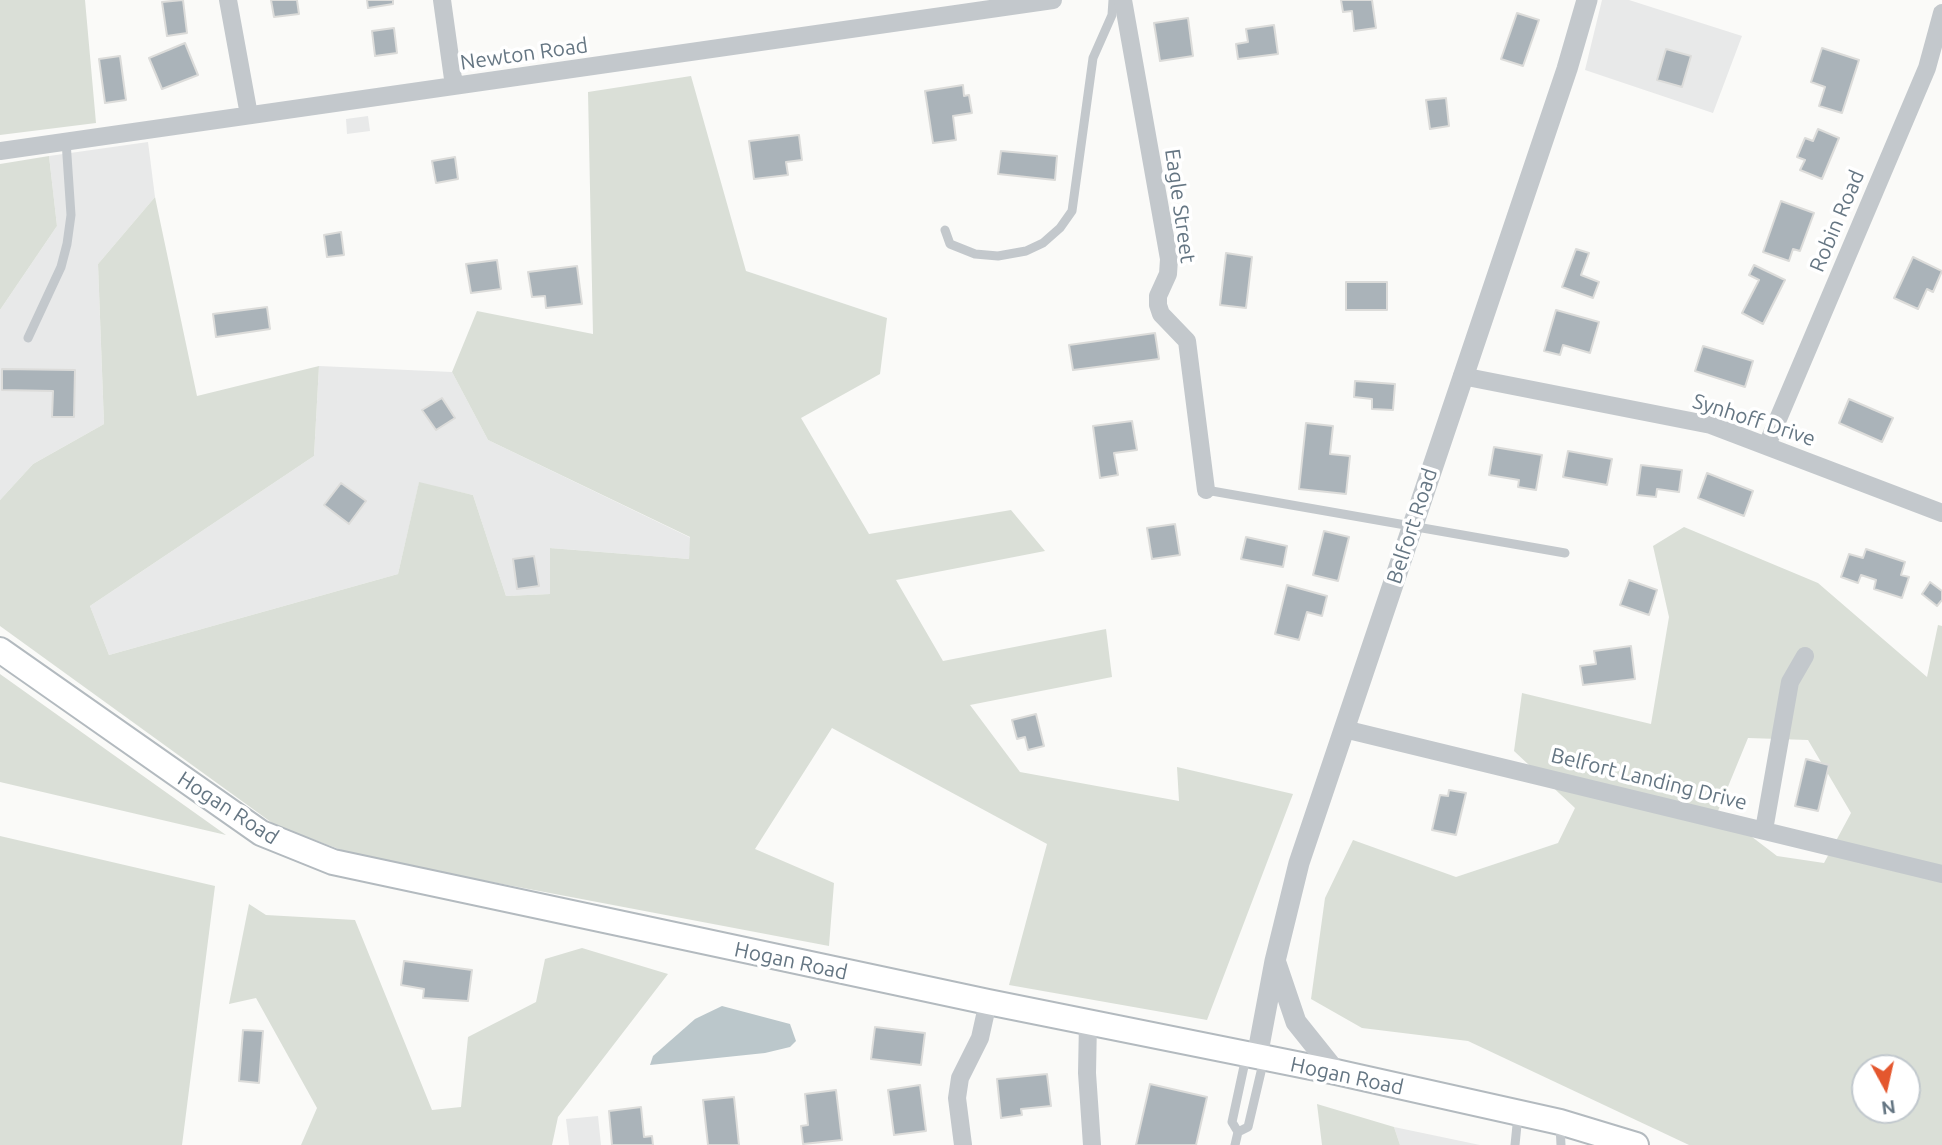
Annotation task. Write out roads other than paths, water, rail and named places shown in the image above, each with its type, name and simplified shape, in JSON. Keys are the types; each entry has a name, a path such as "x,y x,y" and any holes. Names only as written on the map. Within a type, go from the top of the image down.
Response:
{"main road":[{"name":"Hogan Road","path":"0,650 239,818 291,847 361,869 1088,1023 1336,1072 1518,1114 1560,1133 1636,1145"}],"street":[{"path":"228,0 248,115"},
{"path":"442,0 454,86"},
{"name":"Newton Road","path":"0,151 1053,0"},
{"name":"Eagle Street","path":"1122,0 1169,259 1168,274 1158,296 1158,305 1161,314 1183,333 1187,341 1206,490"},
{"name":"Belfort Road","path":"1256,1057 1275,961 1299,863 1567,69 1587,0"},
{"name":"Robin Road","path":"1767,444 1927,68 1942,13"},
{"name":"Synhoff Drive","path":"1462,376 1711,425 1767,444 1942,513"},
{"path":"1764,830 1790,682 1805,656"},
{"name":"Belfort Landing Drive","path":"1344,729 1942,874"},
{"path":"1275,961 1296,1022 1336,1072"},
{"path":"963,1145 957,1098 960,1078 976,1047 988,1002"},
{"path":"1088,1023 1087,1073 1092,1145"}],"lane":[{"path":"946,230 950,244 975,254 998,256 1035,247 1060,228 1072,211 1093,58 1112,15 1113,0"},
{"path":"28,338 61,267 67,244 71,215 66,141"},
{"path":"1206,490 1565,553"},
{"path":"1235,1145 1238,1132 1232,1122 1256,1057"},
{"path":"1238,1132 1248,1127 1256,1057"},
{"path":"1515,1145 1518,1114"}]}
